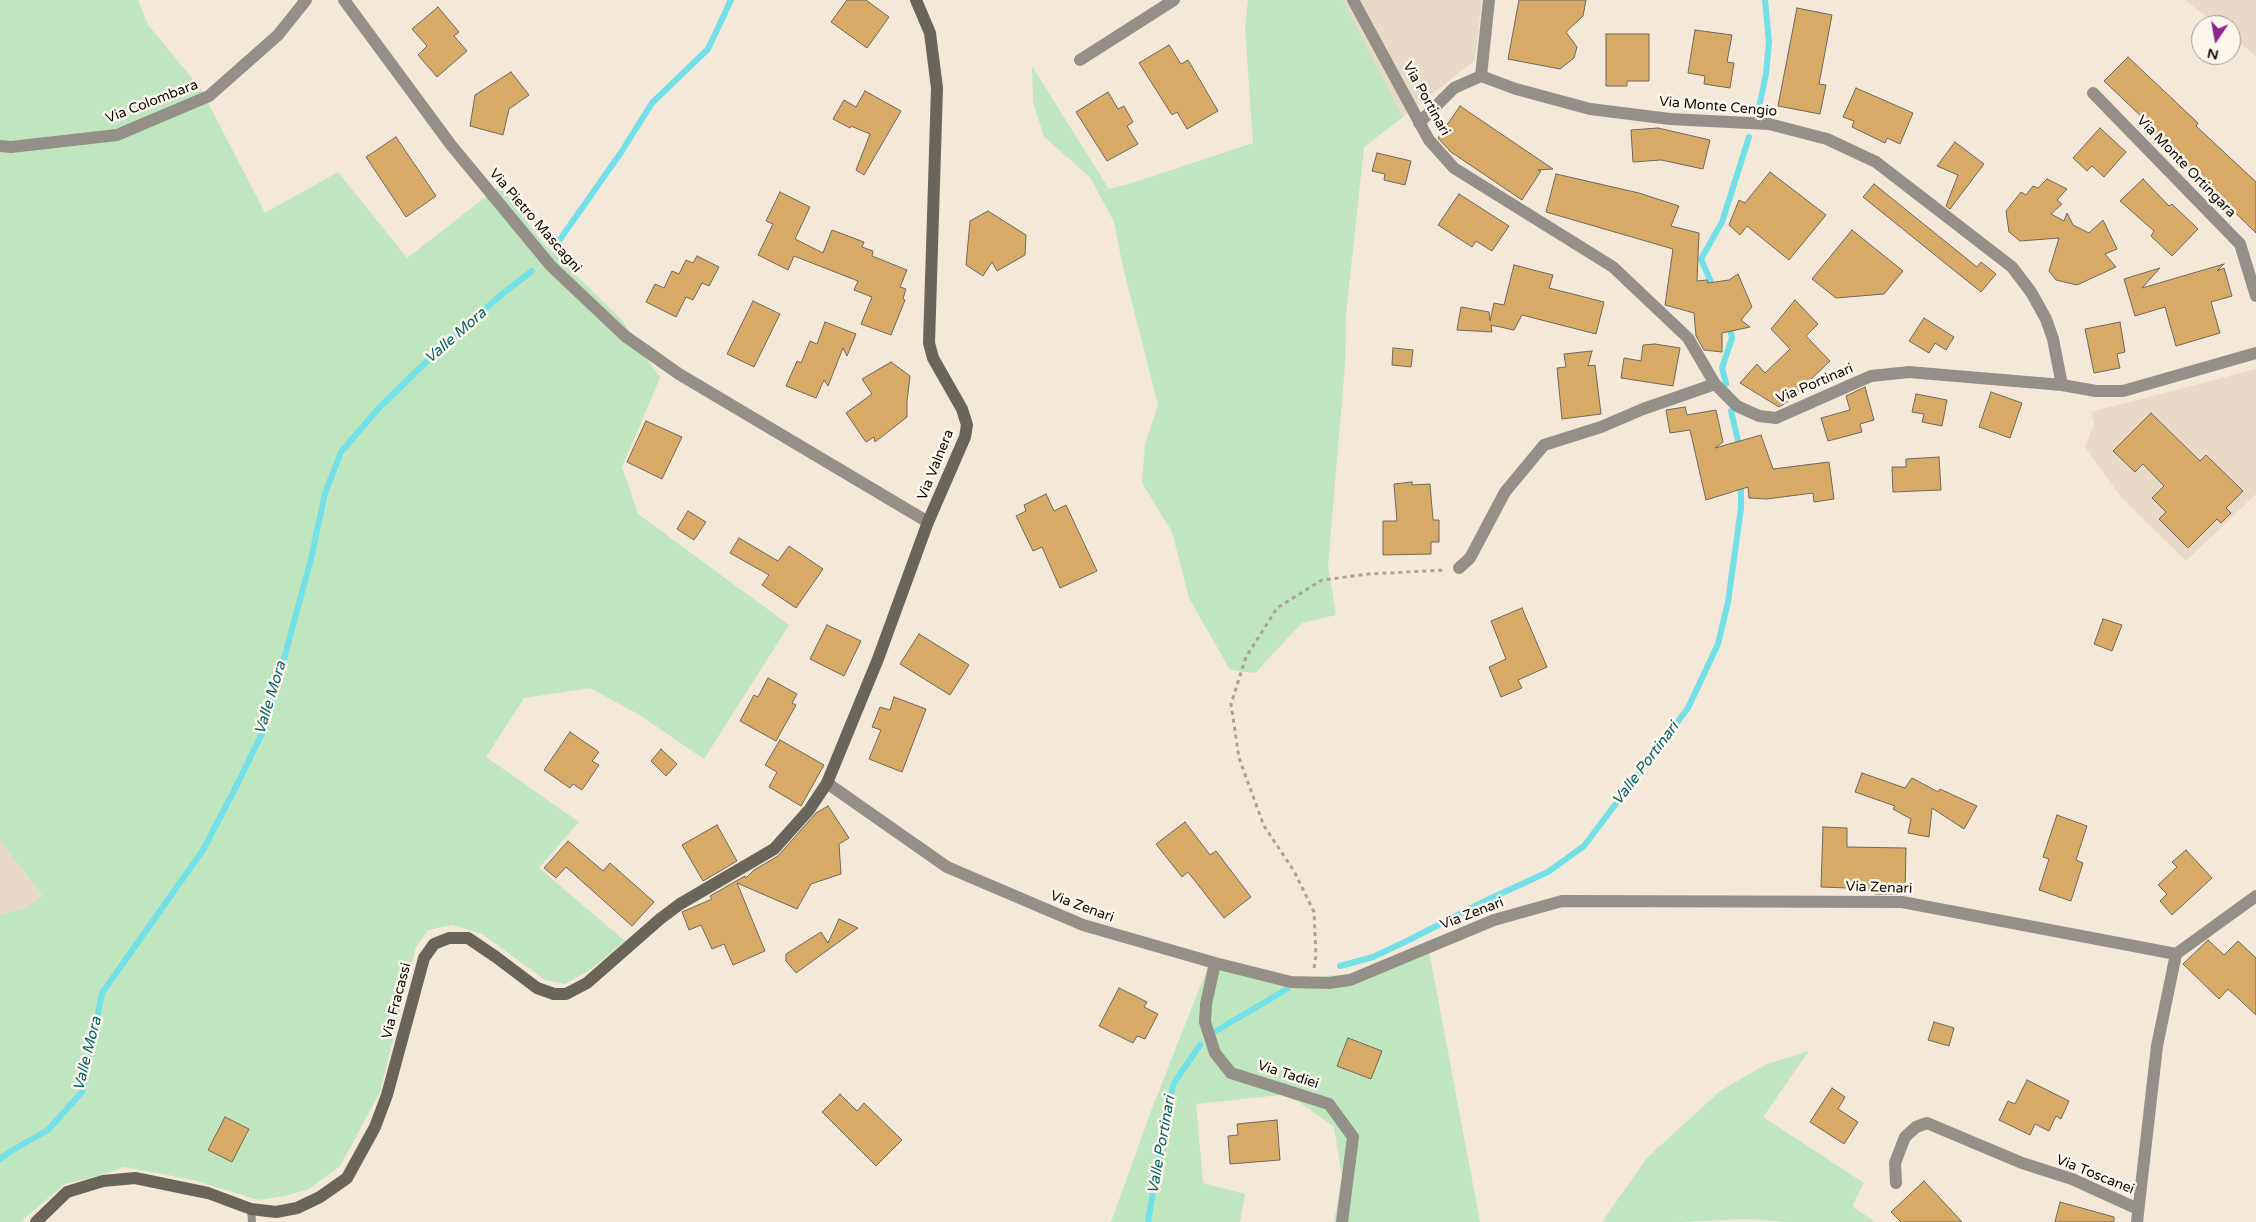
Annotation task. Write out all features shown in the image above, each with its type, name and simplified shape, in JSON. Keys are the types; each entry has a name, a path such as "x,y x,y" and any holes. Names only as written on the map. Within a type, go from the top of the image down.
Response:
{"street":[{"name":"Via Colombara","path":"0,146 11,148 117,135 209,96 278,35 306,0"},
{"name":"Via Pietro Mascagni","path":"344,0 451,145 551,266 625,336 678,374 928,522"},
{"name":"Via Valnera","path":"827,783 878,659 928,522 965,437 967,425 962,409 933,358 930,343 937,88 930,33 916,0"},
{"path":"1080,60 1174,0"},
{"name":"Via Portinari","path":"1353,0 1429,140 1454,168 1613,267 1688,338 1715,384 1736,406 1759,416 1776,418 1871,376 1909,372 2062,385 2096,391 2123,391 2256,354"},
{"path":"1419,123 1454,88 1481,76 1489,0"},
{"name":"Via Monte Cengio","path":"1481,76 1516,89 1590,109 1670,119 1769,124 1827,139 1876,162 2012,267 2031,292 2046,319 2053,339 2062,385"},
{"name":"Via Monte Ortingara","path":"2093,93 2240,244 2256,296"},
{"path":"1459,568 1470,558 1505,492 1544,445 1601,427 1643,409 1715,384"},
{"name":"Via Zenari","path":"827,783 948,867 1083,925 1277,979 1312,983 1350,980 1494,920 1562,901 1902,902 2176,954"},
{"name":"Via Fracassi","path":"36,1222 66,1192 103,1181 135,1178 208,1193 251,1216 297,1208 320,1197 347,1178 375,1126 388,1095 424,958 434,944 449,938 468,938 496,956 537,988 554,994 566,994 587,983 660,919 680,904 774,849 809,810 827,783"},
{"path":"2176,954 2256,896"},
{"name":"Via Toscanei","path":"1896,1184 1895,1163 1905,1137 1916,1127 1927,1123 2022,1163 2072,1179 2137,1216 2157,1046 2176,954"},
{"name":"Via Tadiei","path":"1215,963 1206,1004 1205,1022 1214,1053 1231,1073 1329,1104 1353,1137 1342,1222"}],"path":[{"path":"1312,983 1316,956 1314,912 1294,871 1264,826 1240,758 1231,704 1246,657 1277,608 1322,580 1369,574 1430,572 1459,568"}],"shaded area":[{"path":"1343,0 1482,0 1475,60 1403,117"},
{"path":"2185,0 2256,0 2256,56 2241,44 2241,15 2204,15"},
{"path":"2256,369 2256,494 2186,561 2120,496 2085,447 2094,424 2091,412"},
{"path":"0,841 42,895 26,908 0,914"}],"green space":[{"path":"0,0 138,0 148,25 201,89 265,213 338,172 407,258 500,186 542,242 622,320 660,378 622,467 638,514 789,625 704,759 638,714 590,688 524,698 486,757 579,822 539,868 625,941 590,970 565,984 545,980 482,934 452,925 428,930 416,947 380,1092 340,1166 309,1189 285,1196 258,1200 194,1180 124,1167 65,1184 20,1222 0,1222 0,914 26,908 42,895 0,841"},
{"path":"1248,0 1343,0 1403,117 1364,147 1346,314 1345,365 1328,565 1336,615 1302,623 1255,673 1230,670 1189,598 1172,532 1142,483 1145,444 1158,405 1123,267 1114,222 1090,177 1044,137 1033,102 1032,66 1109,189 1132,183 1253,143 1245,28"},
{"path":"1429,951 1480,1222 1334,1222 1342,1177 1334,1127 1299,1102 1280,1095 1196,1104 1203,1183 1245,1194 1240,1222 1111,1222 1153,1106 1211,959 1289,979 1351,974"},
{"path":"1809,1051 1763,1117 1864,1183 1852,1206 1875,1222 1788,1222 1747,1219 1678,1222 1602,1222 1647,1158 1720,1091 1765,1065"}],"building":[{"path":"847,0 866,0 889,17 867,48 831,22"},
{"path":"1519,0 1586,0 1583,16 1566,32 1577,47 1574,58 1560,69 1508,59"},
{"path":"438,7 459,32 454,36 467,51 437,77 418,55 427,46 412,29"},
{"path":"1797,8 1832,15 1819,84 1826,85 1820,114 1778,106"},
{"path":"1695,30 1732,35 1727,62 1734,63 1730,88 1704,84 1705,76 1688,73"},
{"path":"1606,34 1649,34 1649,81 1627,81 1627,86 1606,86"},
{"path":"1169,45 1181,64 1188,60 1218,111 1187,129 1177,112 1172,115 1139,63"},
{"path":"2128,57 2198,123 2196,126 2256,182 2256,233 2104,81"},
{"path":"511,72 529,95 509,109 503,135 470,126 475,95"},
{"path":"1856,88 1913,113 1900,144 1887,138 1885,143 1852,127 1854,121 1843,117"},
{"path":"865,91 901,111 864,175 856,170 870,134 851,126 850,128 833,119 844,100 856,107"},
{"path":"1108,92 1118,109 1124,106 1133,122 1127,126 1138,144 1107,161 1076,112"},
{"path":"1460,106 1553,169 1538,170 1541,171 1522,200 1451,152 1438,138"},
{"path":"1658,128 1710,140 1703,169 1661,160 1633,162 1631,130"},
{"path":"2100,128 2126,152 2104,177 2092,166 2087,171 2073,158"},
{"path":"396,137 436,196 406,217 366,157"},
{"path":"1955,142 1984,164 1950,209 1946,206 1958,175 1937,166"},
{"path":"1377,153 1411,161 1405,185 1384,180 1385,174 1372,171"},
{"path":"1770,172 1826,215 1789,260 1747,226 1740,235 1729,225 1739,200 1745,203"},
{"path":"1556,174 1639,193 1679,206 1671,226 1699,233 1697,281 1707,280 1708,283 1729,280 1738,274 1752,307 1741,320 1750,327 1722,333 1722,352 1704,350 1696,336 1694,313 1665,305 1673,249 1546,212"},
{"path":"2047,179 2067,189 2057,200 2062,204 2051,214 2064,221 2067,213 2073,225 2089,233 2103,220 2117,249 2105,254 2116,267 2077,285 2056,280 2049,271 2059,238 2020,241 2009,232 2006,211 2021,192 2026,195 2033,186 2038,188"},
{"path":"2143,179 2169,206 2172,204 2198,229 2172,256 2151,236 2154,231 2120,201"},
{"path":"1874,184 1977,267 1981,262 1996,274 1981,292 1863,197"},
{"path":"780,192 810,207 795,239 823,253 832,230 864,242 862,247 873,251 872,256 907,270 900,287 906,289 903,299 905,300 891,335 861,324 872,297 854,290 858,281 794,256 788,270 758,255 773,224 766,221"},
{"path":"1459,194 1509,226 1492,251 1476,241 1472,247 1438,225"},
{"path":"988,211 1026,235 1025,255 997,271 992,262 983,276 966,265 970,221"},
{"path":"1852,230 1903,271 1884,294 1836,298 1812,279"},
{"path":"697,256 719,267 709,286 702,283 693,300 686,297 676,317 646,302 655,284 664,288 672,271 679,274 686,260 693,263"},
{"path":"2224,264 2217,271 2224,268 2232,296 2211,302 2220,333 2176,346 2165,307 2135,316 2124,279 2160,268 2142,288"},
{"path":"1514,265 1553,275 1549,288 1604,302 1596,334 1522,315 1514,330 1491,325 1492,332 1457,330 1461,307 1489,312 1490,321 1494,303 1504,305"},
{"path":"1795,300 1818,324 1806,336 1830,361 1787,402 1779,407 1740,383 1757,364 1765,373 1790,349 1771,329"},
{"path":"753,301 780,314 754,367 727,354"},
{"path":"1924,318 1954,337 1946,350 1935,343 1929,353 1909,341"},
{"path":"825,322 856,334 847,356 843,348 828,386 824,380 816,398 786,386 797,361 801,363 810,341 817,344"},
{"path":"2120,322 2125,352 2117,354 2120,368 2094,373 2085,329"},
{"path":"1655,344 1680,348 1673,386 1621,378 1624,358 1641,361 1643,345"},
{"path":"1393,348 1413,350 1411,367 1392,365"},
{"path":"1592,351 1588,366 1595,365 1601,414 1562,419 1557,368 1566,367 1564,354"},
{"path":"891,362 910,376 907,417 875,442 874,437 866,442 846,413 872,394 862,379"},
{"path":"1865,387 1874,420 1860,424 1862,432 1828,441 1821,418 1850,410 1846,396"},
{"path":"1991,392 2022,403 2010,438 1979,427"},
{"path":"1916,394 1947,400 1942,426 1922,422 1924,414 1912,412"},
{"path":"1685,407 1687,415 1716,410 1723,442 1715,448 1761,435 1773,469 1829,462 1834,499 1814,502 1813,493 1767,499 1749,498 1748,487 1706,500 1690,430 1670,433 1666,410"},
{"path":"2151,413 2200,461 2206,455 2243,491 2226,508 2231,513 2221,523 2217,519 2188,548 2159,519 2166,512 2152,498 2164,486 2143,464 2135,472 2113,451"},
{"path":"646,421 682,437 662,479 627,462"},
{"path":"1939,457 1941,490 1893,492 1892,467 1906,467 1906,459"},
{"path":"1412,482 1412,485 1430,484 1433,520 1439,520 1439,542 1431,542 1431,554 1383,555 1383,521 1397,521 1394,484"},
{"path":"1046,494 1054,511 1066,505 1097,571 1060,588 1042,547 1033,551 1016,516 1026,511 1024,505"},
{"path":"688,511 706,522 694,540 677,529"},
{"path":"739,538 778,561 789,546 823,569 796,608 762,585 769,575 730,553"},
{"path":"1522,608 1547,667 1518,680 1522,688 1501,697 1489,667 1506,659 1491,621"},
{"path":"2103,619 2122,625 2112,651 2094,644"},
{"path":"827,625 861,641 844,676 810,659"},
{"path":"919,634 969,665 950,695 900,664"},
{"path":"768,678 797,694 792,703 796,705 776,741 740,721 754,695 758,697"},
{"path":"894,697 926,709 902,772 869,759 881,730 872,727 880,707 890,710"},
{"path":"570,732 599,752 592,761 599,765 582,790 573,784 570,788 544,770"},
{"path":"780,740 824,765 801,806 769,787 777,772 765,765"},
{"path":"661,749 677,764 666,776 651,761"},
{"path":"1862,773 1905,788 1912,778 1938,792 1940,789 1977,806 1964,829 1932,808 1929,837 1908,833 1911,819 1893,809 1895,806 1855,792"},
{"path":"828,806 849,838 839,844 841,874 811,884 797,909 737,883 765,951 733,965 724,944 712,949 701,925 689,930 682,912 712,899 710,896 745,876 746,878 754,870 778,856 816,813"},
{"path":"2057,815 2087,826 2076,860 2083,863 2071,901 2039,890 2049,859 2043,857"},
{"path":"1185,822 1210,855 1216,851 1251,897 1224,918 1188,872 1182,877 1156,844"},
{"path":"717,825 737,861 703,881 682,845"},
{"path":"1823,827 1847,828 1847,847 1906,848 1905,894 1875,894 1875,889 1821,887"},
{"path":"568,841 603,871 610,863 654,902 632,926 566,867 556,878 544,868"},
{"path":"2186,850 2212,878 2172,915 2160,901 2167,894 2158,885 2177,867 2172,862"},
{"path":"839,919 858,928 796,973 786,961 786,954 821,932 828,943"},
{"path":"2208,940 2224,955 2238,941 2256,958 2256,1015 2228,989 2219,999 2183,964"},
{"path":"1119,988 1147,1002 1144,1007 1158,1014 1145,1039 1137,1036 1133,1043 1099,1026"},
{"path":"1934,1022 1954,1028 1949,1046 1928,1040"},
{"path":"1348,1038 1382,1051 1371,1079 1337,1066"},
{"path":"2027,1080 2069,1101 2061,1119 2056,1116 2049,1131 2035,1124 2030,1135 1999,1120 2008,1101 2015,1104"},
{"path":"1832,1088 1845,1097 1838,1109 1858,1122 1844,1144 1810,1122"},
{"path":"840,1094 857,1111 864,1103 902,1140 876,1166 822,1112"},
{"path":"225,1117 249,1129 232,1162 208,1150"},
{"path":"1277,1120 1280,1160 1230,1164 1228,1136 1238,1135 1237,1124"},
{"path":"1924,1181 1962,1222 1901,1222 1891,1212"},
{"path":"2060,1202 2114,1217 2114,1222 2055,1222"}],"waterway":[{"name":"Valle Mora","path":"556,245 622,151 652,103 708,49 731,0"},
{"name":"Valle Portinari","path":"1758,112 1766,74 1769,42 1765,0"},
{"name":"Valle Portinari","path":"1714,289 1701,259 1722,222 1749,137"},
{"name":"Valle Mora","path":"0,1159 48,1130 82,1092 102,993 203,850 266,725 311,559 325,493 341,452 378,409 425,363 502,294 532,271"},
{"name":"Valle Portinari","path":"1726,384 1722,368 1732,338 1729,323"},
{"name":"Valle Portinari","path":"1731,411 1740,449"},
{"name":"Valle Portinari","path":"1340,966 1373,957 1548,872 1584,846 1688,708 1718,644 1728,602 1741,508 1741,482"},
{"name":"Valle Portinari","path":"1216,1031 1287,989"},
{"name":"Valle Portinari","path":"1148,1222 1166,1114 1174,1083 1200,1045"}]}
